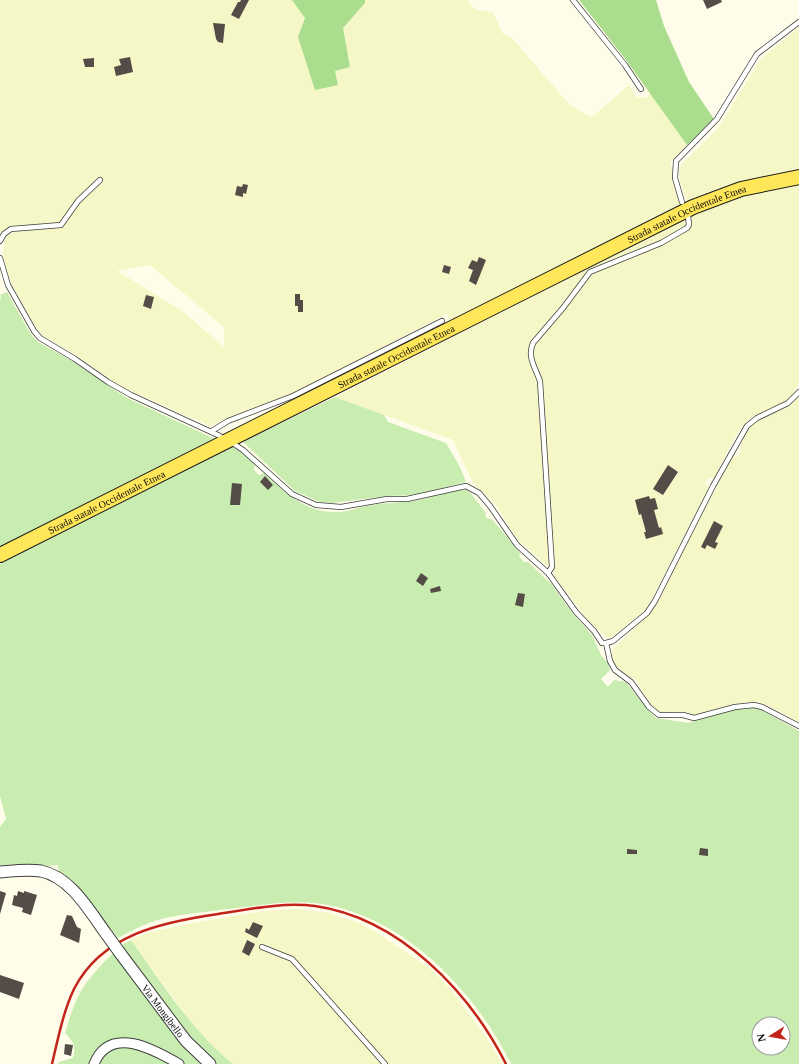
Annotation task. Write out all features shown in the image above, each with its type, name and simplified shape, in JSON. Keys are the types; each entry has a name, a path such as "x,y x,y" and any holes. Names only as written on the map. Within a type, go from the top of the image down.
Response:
{"main road":[{"name":"Strada statale Occidentale Etnea","path":"0,555 693,207 741,189 799,177"}],"street":[{"name":"Via Mongibello","path":"0,872 41,871 58,879 78,895 186,1041 210,1064"},
{"path":"94,1064 104,1050 111,1045 127,1042 159,1053 179,1064"}],"lane":[{"path":"573,0 625,65 641,89"},
{"path":"682,202 675,178 676,161 717,118 757,54 799,22"},
{"path":"0,241 4,234 11,229 61,225 78,201 100,180"},
{"path":"548,573 552,567 540,381 530,357 530,349 533,342 563,308 590,272 661,243 687,228 689,225 688,216"},
{"path":"0,258 8,285 34,331 40,338 125,392 220,436"},
{"path":"212,431 228,422 293,396 442,321"},
{"path":"234,444 243,450 292,494 316,505 341,507 387,499 416,497 466,486 472,488 490,506 517,545 548,573 576,612 594,631 602,643 606,643 613,641 647,612 713,486 747,426 757,418 788,403 799,392"},
{"path":"606,643 610,661 615,670 631,682 649,707 660,715 683,715 694,718 735,707 754,705 762,707 799,726"},
{"path":"262,947 292,959 385,1064"}],"green space":[{"path":"0,0 292,0 305,18 298,37 335,71 350,67 343,28 365,3 365,0 467,0 476,10 493,12 503,34 512,38 568,103 581,112 592,117 629,85 636,97 646,98 650,93 687,145 670,163 681,206 450,320 447,314 292,394 210,426 131,391 109,379 76,355 42,335 32,321 11,283 6,269 3,253 5,237 19,231 64,227 61,222 9,227 0,234","holes":["150,265 224,327 224,347 181,310 117,271"]},
{"path":"292,0 365,0 365,3 343,28 350,67 335,71 338,85 315,90 298,37 305,18"},
{"path":"579,0 656,0 664,26 689,82 714,119 687,145 626,60"},
{"path":"799,27 799,170 785,171 739,184 687,203 680,180 679,172 681,165 719,127 760,60"},
{"path":"799,183 799,382 797,387 788,401 774,409 751,418 738,431 714,478 708,478 705,484 709,488 647,608 612,637 607,638 588,620 554,576 554,572 518,540 495,504 473,483 453,440 335,397 694,213 728,199"},
{"path":"7,292 30,333 38,342 72,361 127,398 215,439 0,547 0,295"},
{"path":"335,397 384,415 388,422 446,443 460,467 466,482 416,495 387,496 332,503 320,502 295,491 243,442"},
{"path":"799,397 799,722 758,702 737,704 694,716 684,712 661,712 653,708 635,679 631,678 615,665 612,658 612,651 653,609 731,459 734,456 737,457 741,452 740,447 748,428 752,423 791,405"},
{"path":"231,446 244,454 255,464 254,470 259,475 264,473 288,494 315,509 342,512 384,503 407,502 443,493 468,490 486,513 485,516 488,519 492,519 520,553 519,556 524,562 528,562 552,585 573,614 592,635 601,655 608,663 610,670 601,679 608,687 614,680 626,682 656,718 689,723 718,712 745,707 758,708 799,731 799,1064 511,1064 496,1036 477,1009 456,983 432,960 405,939 377,922 347,910 315,903 293,902 173,916 152,922 118,938 80,892 59,874 58,865 0,865 0,827 6,819 0,796 0,564"},
{"path":"297,909 329,913 359,923 376,932 432,970 452,991 486,1037 502,1064 233,1064 217,1051 196,1029 131,940 147,933 182,925 264,911"},
{"path":"131,940 190,1021 218,1051 233,1064 216,1064 190,1039 122,945"},
{"path":"114,952 203,1064 185,1064 168,1053 123,1039 91,1064 58,1064 59,1062 73,1058 74,1044 65,1033 78,997 88,980"},
{"path":"133,1045 171,1064 97,1064 108,1050"}],"building":[{"path":"241,0 249,0 239,19 231,15 238,2"},
{"path":"703,0 721,0 722,2 707,9"},
{"path":"213,23 225,24 223,43 218,42 216,39"},
{"path":"130,57 133,72 116,76 114,67 121,65 119,59"},
{"path":"94,58 94,67 85,67 83,59"},
{"path":"243,184 248,185 246,194 243,193 243,197 235,195 237,186 242,187"},
{"path":"479,257 486,260 476,285 469,281 473,270 468,268 472,260 477,262"},
{"path":"444,265 451,267 449,274 442,272"},
{"path":"295,294 300,294 300,300 303,300 303,312 298,312 298,306 295,306"},
{"path":"146,295 154,297 151,309 143,306"},
{"path":"668,465 678,472 663,495 653,489"},
{"path":"265,476 273,485 268,490 260,482"},
{"path":"232,483 242,484 240,505 230,505"},
{"path":"649,496 650,499 655,498 658,509 654,510 659,528 661,527 663,534 646,539 644,532 646,532 641,514 639,515 635,500"},
{"path":"714,521 723,526 715,542 718,543 715,549 707,545 705,549 701,547"},
{"path":"421,573 428,578 423,586 416,581"},
{"path":"440,586 441,591 431,593 430,589"},
{"path":"518,593 525,594 523,607 515,605"},
{"path":"700,848 708,849 708,856 699,855"},
{"path":"627,849 637,850 637,854 627,854"},
{"path":"0,891 6,893 0,914"},
{"path":"18,891 24,893 24,891 37,895 31,915 22,912 23,908 12,905 14,895 17,896"},
{"path":"67,915 72,916 77,927 81,929 79,943 60,935"},
{"path":"253,922 263,926 257,938 245,932 246,928 249,930"},
{"path":"247,940 255,944 249,956 242,952"},
{"path":"0,975 24,983 19,999 0,992"},
{"path":"65,1044 73,1045 71,1056 64,1054"}],"railway":[{"path":"52,1064 64,1016 74,989 86,970 101,955 117,943 136,934 176,921 279,905 315,906 346,913 375,925 403,942 428,962 451,985 472,1010 491,1037 506,1064"}]}
